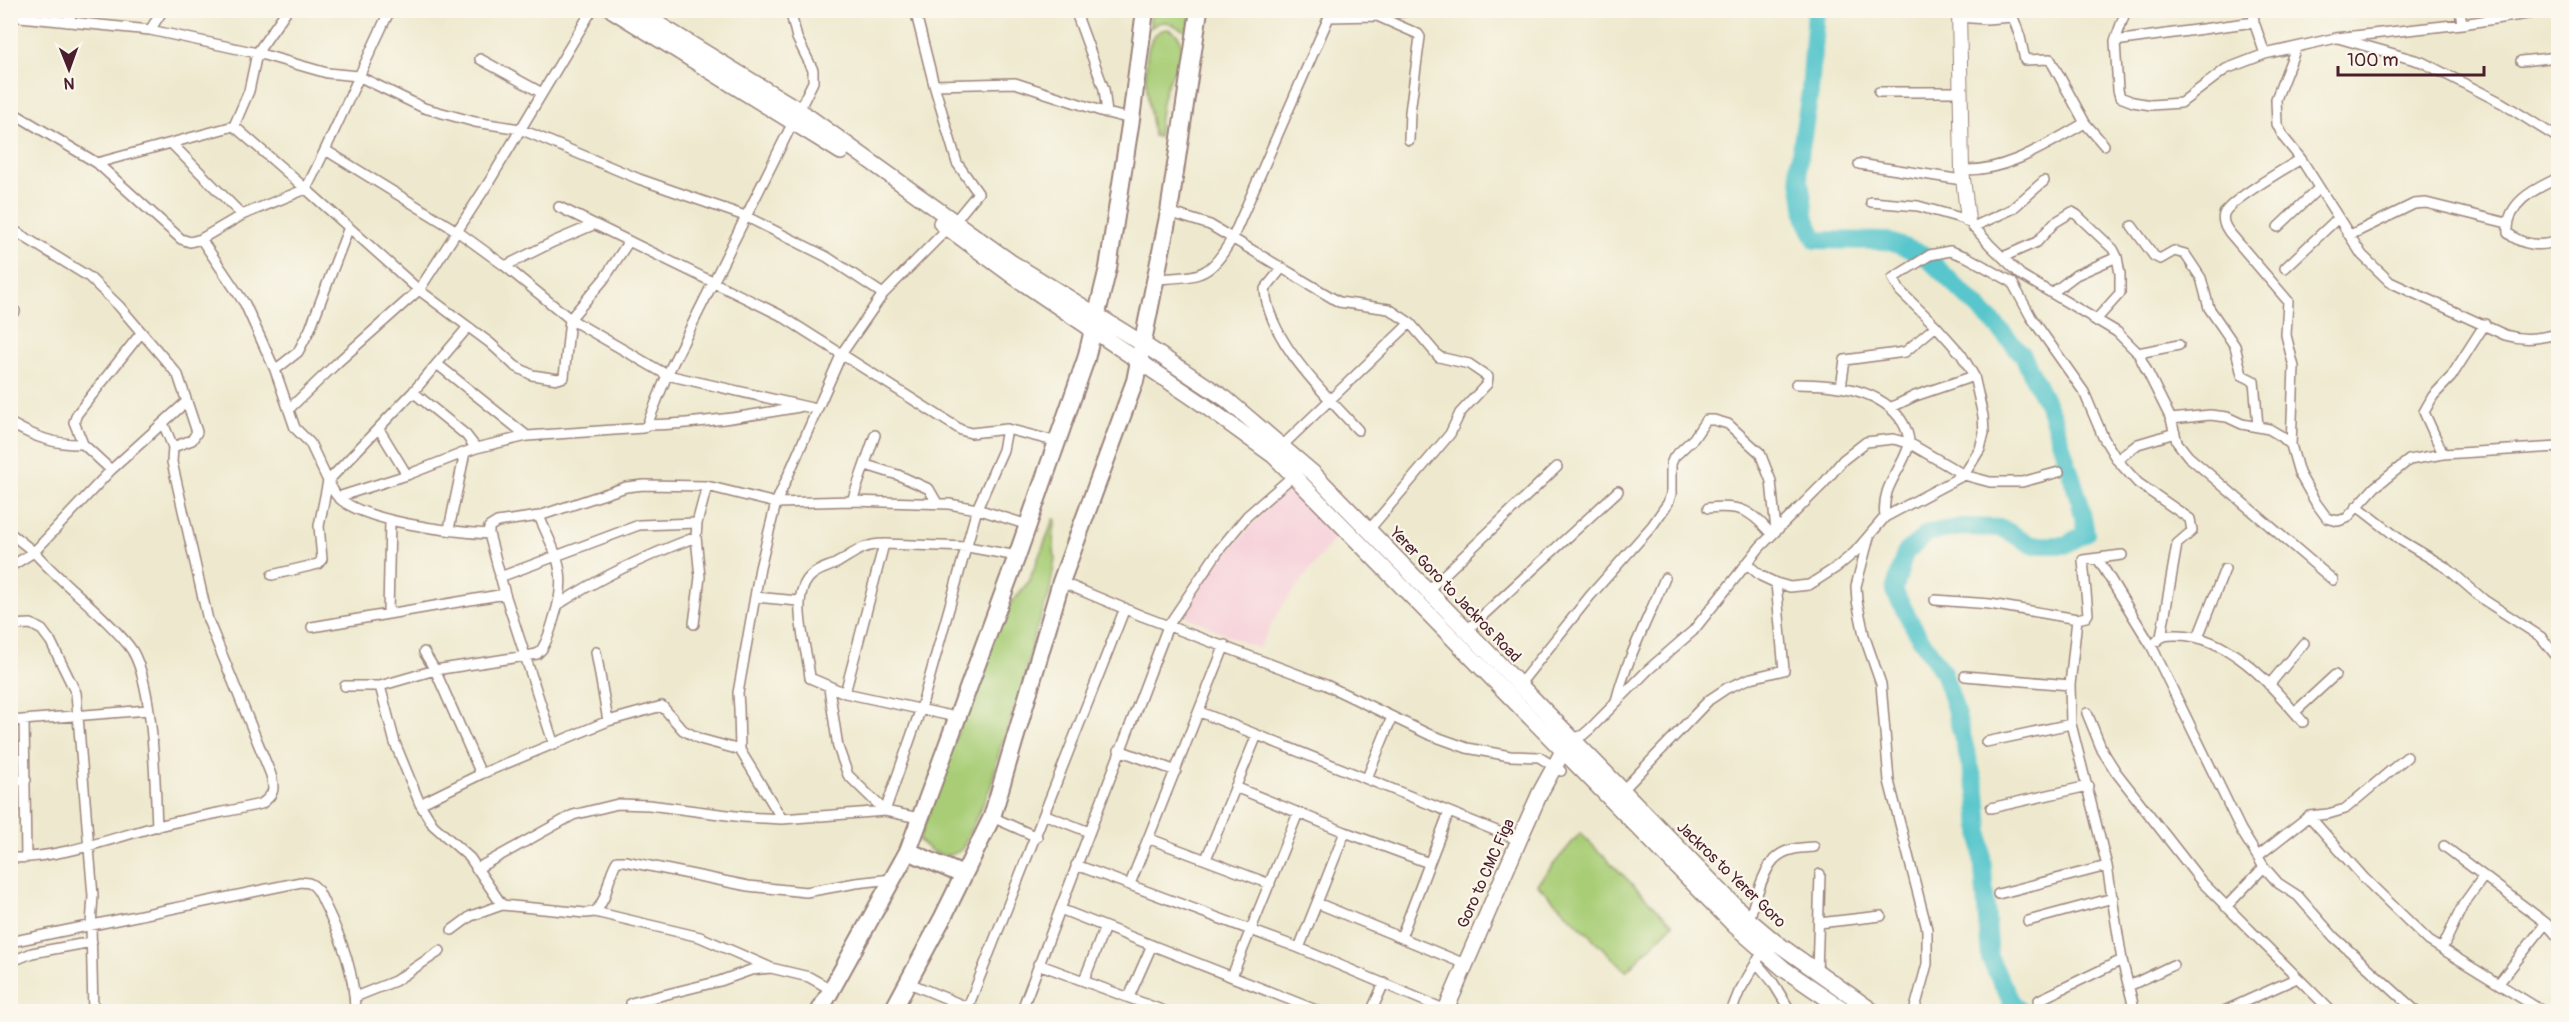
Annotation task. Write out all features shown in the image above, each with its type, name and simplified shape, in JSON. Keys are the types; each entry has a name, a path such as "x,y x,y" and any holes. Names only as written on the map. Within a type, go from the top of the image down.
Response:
{"highway":[{"path":"819,1011 908,851 1029,525 1086,359 1108,268 1145,10"},
{"path":"892,1011 909,983 992,817 1061,582 1136,381 1169,213 1199,10"},
{"path":"908,851 963,875"}],"main road":[{"path":"612,10 651,22"},
{"path":"635,10 797,116 952,225 1012,262 1094,323 1140,361 1256,441 1574,746 1759,956 1784,969 1847,1011"},
{"name":"Yerer Goro to Jackros Road","path":"1094,323 1143,344 1226,399 1314,474 1467,630 1574,746"},
{"path":"1449,1011 1549,794 1558,768 1574,746"},
{"name":"Jackros to Yerer Goro","path":"1574,746 1623,790 1749,920 1817,973 1874,1011"},
{"name":"Goro to CMC Figa","path":"1449,1011 1465,964 1519,840 1558,768"}],"street":[{"path":"67,22 74,10"},
{"path":"150,30 163,10"},
{"path":"234,126 249,91 257,53 287,10"},
{"path":"10,111 97,164 181,239 190,242 201,239 242,215 306,189 327,151 358,76 390,10"},
{"path":"289,409 338,362 420,290 592,10"},
{"path":"647,425 667,375 716,281 797,116 814,76 797,38 790,10"},
{"path":"782,819 740,750 738,693 755,597 776,503 842,353 884,294 952,225 978,193 957,163 915,10"},
{"path":"1075,10 1104,89 1107,113"},
{"path":"1157,279 1198,277 1220,259 1233,237 1331,14 1377,16 1413,10"},
{"path":"2126,10 2115,41 2118,90 2120,97 2151,105 2181,103 2226,69 2265,54 2336,38 2462,24 2554,10"},
{"path":"2253,10 2254,22 2265,54"},
{"path":"2460,10 2462,24"},
{"path":"1971,224 1962,175 1958,14 1986,19 2012,14 2025,60 2045,58 2050,60 2085,123 2104,146"},
{"path":"10,16 150,30 257,53 327,73 358,76 424,108 475,122 520,129 639,179 746,216 827,257 884,294"},
{"path":"1377,16 1418,34 1420,37 1410,112 1409,140"},
{"path":"2115,41 2254,22"},
{"path":"2336,38 2422,62 2502,103 2559,138"},
{"path":"2296,48 2276,99 2277,124 2362,255 2390,282 2505,335 2518,339 2535,339 2559,334"},
{"path":"2521,61 2559,57"},
{"path":"480,59 542,93"},
{"path":"934,85 1015,83 1131,119"},
{"path":"1879,92 1960,92"},
{"path":"1858,164 1962,175 2002,165 2030,153 2085,123"},
{"path":"97,164 234,126"},
{"path":"234,126 420,290 524,373 558,379 564,377 570,319 604,279 629,241"},
{"path":"171,142 242,215"},
{"path":"327,151 457,231 505,266 570,319 667,375 816,409"},
{"path":"2290,445 2294,367 2286,335 2288,302 2229,232 2223,223 2223,216 2243,197 2301,159"},
{"path":"2559,178 2538,186 2524,195 2507,223 2508,233 2521,241 2536,245 2550,244 2559,240"},
{"path":"1971,224 2012,209 2044,181"},
{"path":"2278,227 2319,188"},
{"path":"1871,202 1918,206 1971,224 2021,274 2095,321 2117,332 2138,353 2172,418 2178,442 2200,468 2285,537 2332,580"},
{"path":"2350,235 2415,204 2426,203 2507,223"},
{"path":"559,207 716,281 780,315 961,430 970,433 1007,429 1058,442"},
{"path":"2003,258 2037,242 2054,223 2072,212 2113,249 2117,257 2120,293 2095,321"},
{"path":"1169,213 1210,225 1233,237 1339,302 1389,309 1410,323 1439,357 1469,364 1481,370 1488,377 1487,384 1460,413 1450,434 1368,531"},
{"path":"2285,268 2338,218"},
{"path":"505,266 593,225"},
{"path":"2132,226 2154,256 2163,258 2174,251 2180,251 2185,254 2201,278 2209,308 2235,346 2242,375 2254,381 2258,426"},
{"path":"275,370 297,352 310,329 349,227"},
{"path":"10,228 89,277 178,375 197,432 196,437 173,447"},
{"path":"201,239 245,304 275,370 296,428 310,443 338,497 366,512 390,521 489,534"},
{"path":"1746,563 1761,576 1776,583 1790,587 1809,585 1855,552 1885,517 1964,475 1980,449 1984,433 1981,401 1974,376 1960,354 1895,284 1893,278 1930,255 1950,251 2012,282 2031,316 2084,392 2103,437 2116,460 2154,495 2190,519 2193,526 2192,531 2177,544 2161,637 2152,647"},
{"path":"2052,293 2076,275 2117,257"},
{"path":"1282,268 1265,289 1273,321 1284,341 1330,400 1358,430"},
{"path":"2012,282 2021,274"},
{"path":"1282,446 1410,323"},
{"path":"2443,454 2424,412 2433,396 2451,377 2485,324"},
{"path":"1841,387 1845,360 1905,352 1936,326"},
{"path":"272,575 318,564 322,560 320,526 328,481 413,392 468,327"},
{"path":"111,470 83,444 74,422 77,414 141,333"},
{"path":"2138,353 2179,345"},
{"path":"437,364 526,436"},
{"path":"1892,407 1915,396 1974,376"},
{"path":"1796,384 1841,387 1871,395 1892,407 1905,426 1910,443 1884,496 1885,517"},
{"path":"413,392 466,435 476,448"},
{"path":"10,567 34,552 111,470 186,402"},
{"path":"338,497 407,475 476,448 526,436 726,420 803,406"},
{"path":"2172,418 2210,414 2227,417 2242,424 2258,426 2281,436 2290,445 2309,492 2327,518 2338,521 2347,518 2375,487 2409,460 2443,454 2559,447"},
{"path":"1519,685 1656,520 1671,494 1671,465 1674,457 1694,438 1706,420 1728,424 1760,453 1771,481 1774,533"},
{"path":"10,423 33,437 62,444 83,444"},
{"path":"10,858 26,858 88,846 157,827 261,804 271,798 275,789 208,620 172,462 173,447 163,423"},
{"path":"379,429 407,475"},
{"path":"885,811 921,708 977,509 1003,450 1007,429"},
{"path":"2116,460 2138,444 2175,433"},
{"path":"852,501 875,435"},
{"path":"1574,746 1616,702 1693,631 1746,563 1824,483 1843,460 1866,442 1893,439 1910,443 1964,475 2005,483 2022,482 2059,472"},
{"path":"449,529 465,452"},
{"path":"866,465 898,475 929,489 937,503"},
{"path":"1428,591 1557,467"},
{"path":"1021,1011 1168,626 1219,550 1247,516 1294,475"},
{"path":"554,745 505,594 489,534 489,527 497,522 539,516 626,487 644,485 707,486 776,503 852,501 937,503 977,509 1029,525"},
{"path":"694,624 700,577 697,523 707,486"},
{"path":"1467,630 1618,490"},
{"path":"2357,506 2402,541 2447,568 2484,600 2541,637 2559,658"},
{"path":"1708,508 1741,508 1774,533"},
{"path":"345,686 380,686 435,670 537,654 542,649 559,604 562,583 556,555 539,516"},
{"path":"388,614 390,521"},
{"path":"500,577 639,525 697,523"},
{"path":"10,533 34,552 103,617 131,648 142,677 148,710 153,745 157,827"},
{"path":"1870,534 1856,585 1857,601 1864,635 1881,684 1889,781 1927,929 1927,963 1914,1011"},
{"path":"559,604 600,579 696,537"},
{"path":"957,717 845,693 810,678 798,601 801,587 812,575 871,544 968,547 1017,556"},
{"path":"845,693 884,544"},
{"path":"1935,600 1990,604 2077,619 2086,617 2088,614 2083,560 2090,557 2098,559 2122,555"},
{"path":"2098,559 2152,647 2236,820 2264,867 2278,883 2298,896 2334,937 2417,1011"},
{"path":"2198,637 2225,569"},
{"path":"1616,702 1623,671 1645,628 1665,578"},
{"path":"1061,582 1168,626 1225,645 1326,685 1428,734 1467,748 1510,756 1539,757 1558,768"},
{"path":"1623,790 1709,700 1727,688 1751,678 1784,670 1776,583"},
{"path":"312,627 505,594"},
{"path":"755,597 798,601"},
{"path":"967,1009 1037,837 1125,608"},
{"path":"2077,619 2070,685 2071,724 2107,866 2122,960 2135,1011"},
{"path":"10,625 31,624 42,630 69,675 76,693 93,896 91,925 93,1011"},
{"path":"2161,637 2170,635 2198,637 2241,660 2269,685 2303,722"},
{"path":"2269,685 2304,643"},
{"path":"1130,884 1225,645"},
{"path":"424,652 435,670 481,774"},
{"path":"596,652 608,721"},
{"path":"2295,712 2335,675"},
{"path":"1965,676 2070,685"},
{"path":"380,686 395,744 420,804 434,825 470,858 502,905"},
{"path":"829,688 838,747 848,775 885,811"},
{"path":"420,804 481,774 608,721 662,706 683,730 740,750"},
{"path":"10,721 148,710"},
{"path":"1200,712 1519,840"},
{"path":"2087,713 2102,750 2116,772 2201,881 2332,1011"},
{"path":"1367,778 1392,717"},
{"path":"24,720 26,858"},
{"path":"1986,742 2071,724"},
{"path":"1206,859 1257,735"},
{"path":"1119,750 1176,771"},
{"path":"2258,856 2308,816 2345,809 2407,757"},
{"path":"10,781 26,780"},
{"path":"1991,808 2088,786"},
{"path":"1235,787 1429,863"},
{"path":"476,869 573,815 618,804 650,805 743,817 782,819 885,811 919,818"},
{"path":"1401,937 1449,812"},
{"path":"1232,976 1298,813"},
{"path":"1046,814 1089,832"},
{"path":"2308,816 2372,886 2429,941 2544,1011"},
{"path":"992,817 1037,837"},
{"path":"1299,948 1345,832"},
{"path":"1149,839 1269,884"},
{"path":"2444,846 2546,923 2559,937"},
{"path":"1749,920 1759,892 1777,856 1790,850 1814,847"},
{"path":"596,912 603,904 616,861 626,861 748,886 806,892 892,879"},
{"path":"1076,865 1299,948 1449,1011"},
{"path":"1998,894 2107,866"},
{"path":"2226,907 2264,867"},
{"path":"1817,973 1820,874"},
{"path":"2442,949 2463,905 2484,876"},
{"path":"10,942 302,882 311,884 318,891 340,936 349,966 355,997 355,1011"},
{"path":"2028,921 2113,898"},
{"path":"1317,903 1465,964"},
{"path":"452,930 471,916 502,905 585,913 596,912 700,937 771,968 809,977 832,990"},
{"path":"1060,909 1316,1010"},
{"path":"1819,923 1881,916"},
{"path":"2499,983 2546,923"},
{"path":"1084,980 1106,927"},
{"path":"10,962 32,953 92,942"},
{"path":"1129,997 1152,945"},
{"path":"355,997 395,981 440,951"},
{"path":"1731,1011 1759,956"},
{"path":"1759,956 1791,1011"},
{"path":"2039,1000 2122,960"},
{"path":"1038,964 1167,1011"},
{"path":"2129,986 2173,965"},
{"path":"631,1003 720,981 751,970 771,968"},
{"path":"2222,1011 2240,1008 2297,978"},
{"path":"909,983 967,1009 979,1011"},
{"path":"1371,1011 1384,983"}],"shaded area":[{"path":"1289,483 1341,529 1283,605 1258,649 1185,616 1210,573"}],"green space":[{"path":"1150,11 1192,11 1188,31 1166,22 1150,28"},
{"path":"1168,29 1181,40 1181,48 1180,57 1163,96 1158,137 1154,136 1149,110 1147,57 1150,43 1157,33"},
{"path":"1054,519 1056,520 1053,536 1055,559 1049,595 1033,638 1024,681 1000,749 991,786 962,849 957,853 939,854 928,849 919,840 997,621 1029,581"},
{"path":"1580,833 1673,924 1626,971 1537,884"}],"waterway":[{"path":"1816,10 1810,92 1798,167 1806,220 1816,240 1887,241 1923,254 1994,323 2022,354 2052,415 2080,503 2086,533 2065,545 2032,545 2002,528 1962,527 1928,533 1905,553 1894,591 1917,633 1943,672 1954,705 1977,792 1990,959 2011,1001 2021,1012"}]}
